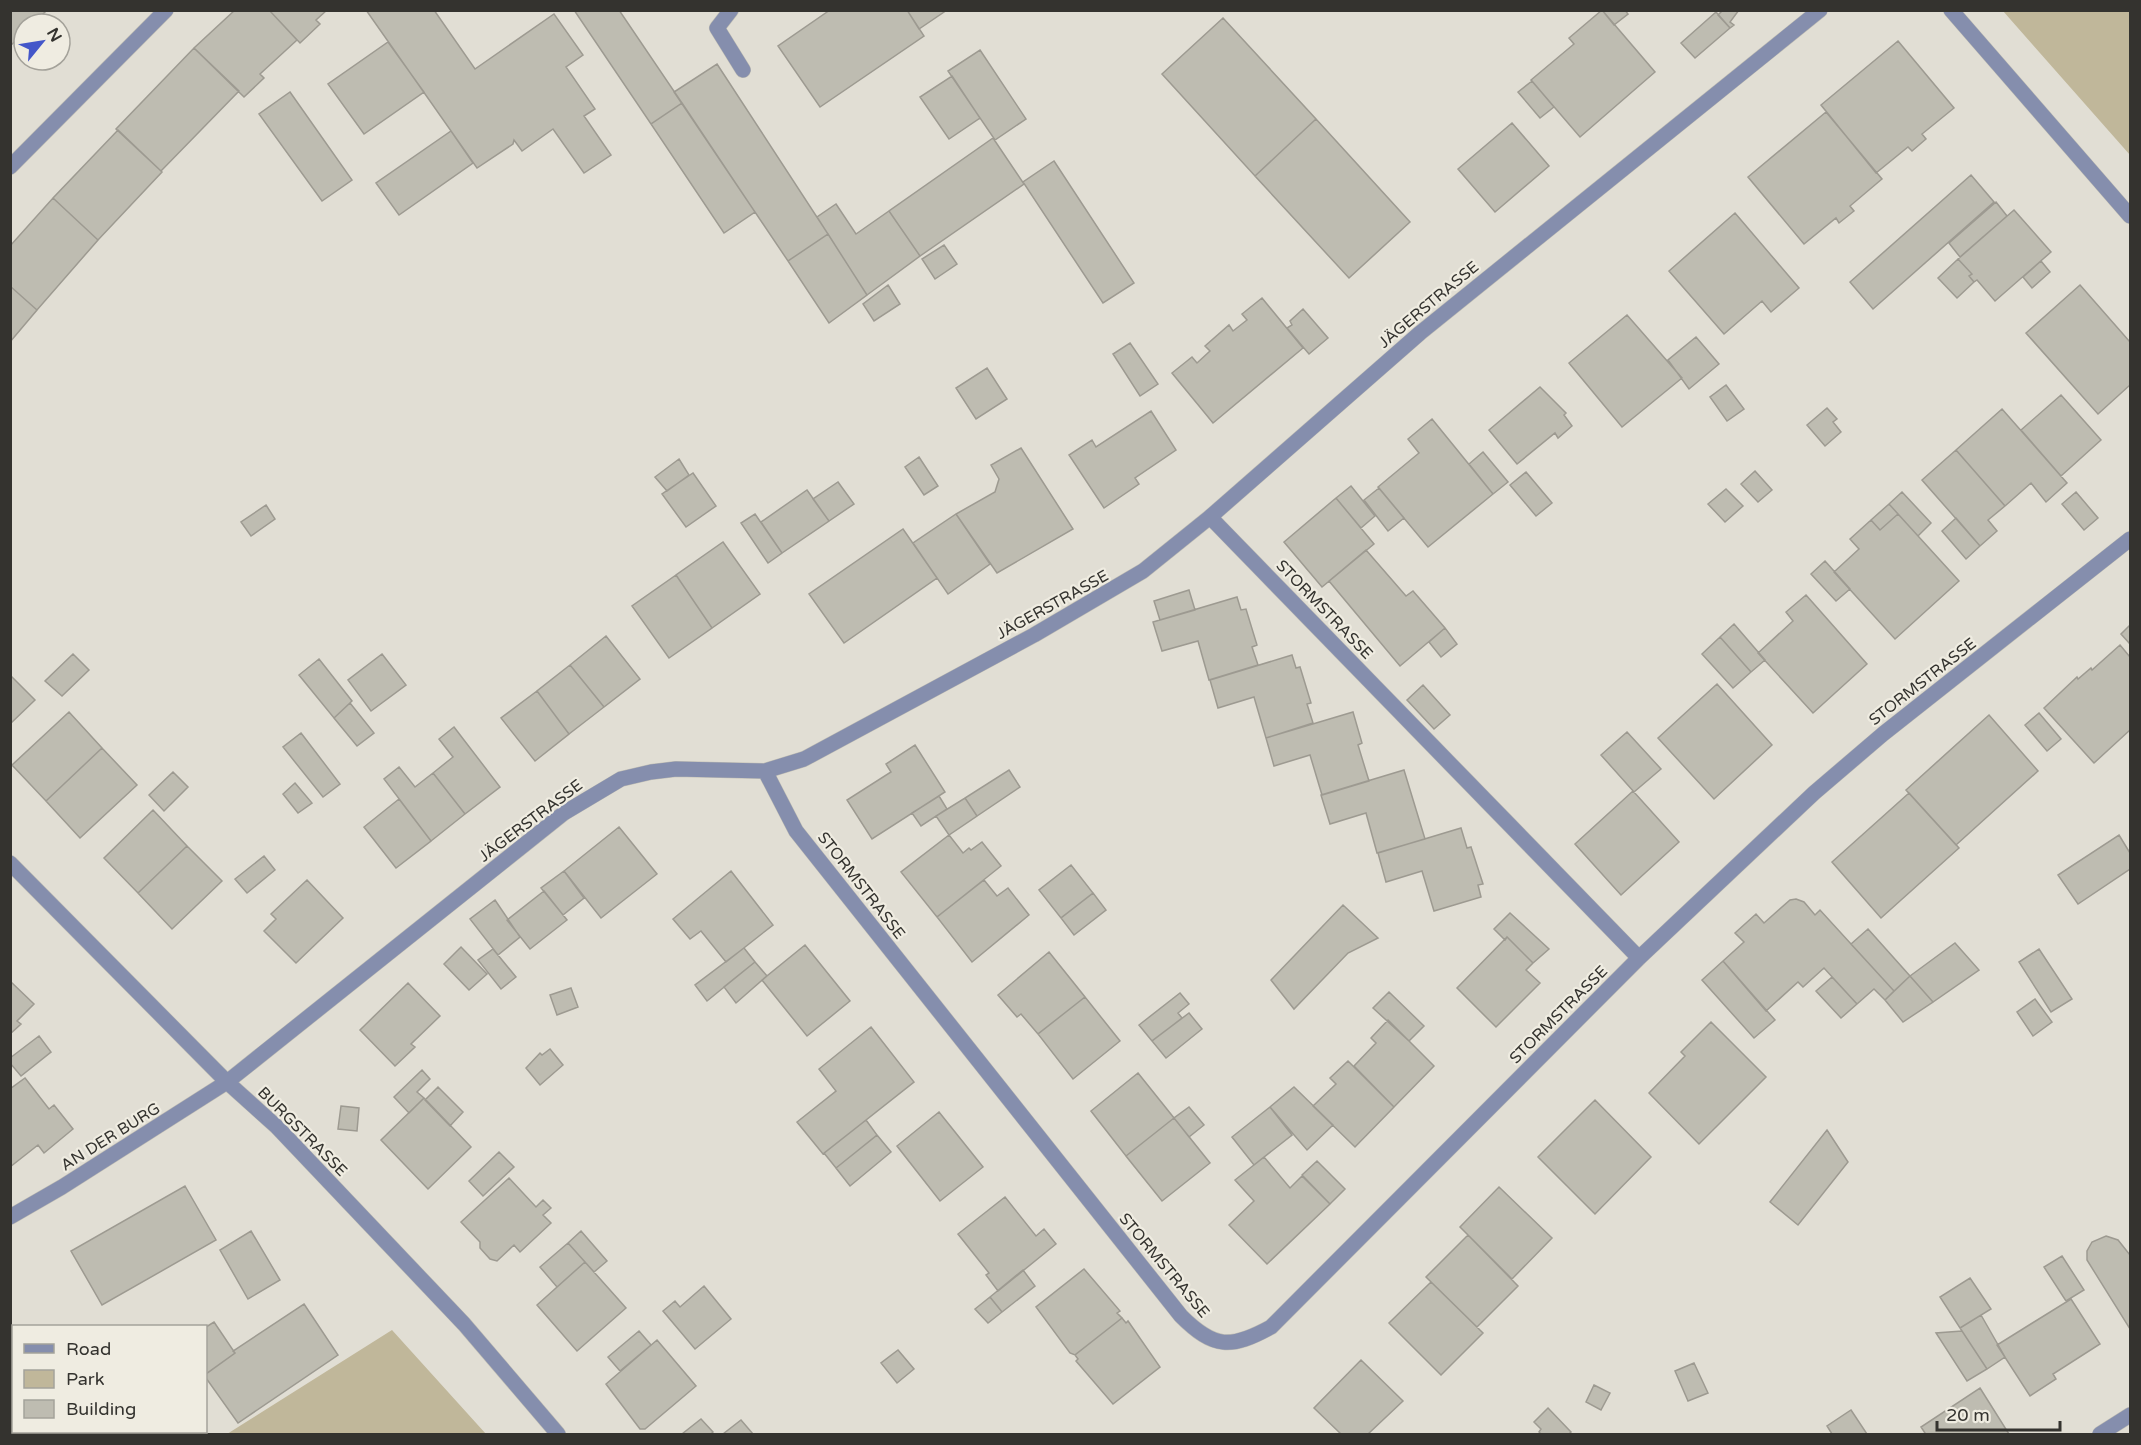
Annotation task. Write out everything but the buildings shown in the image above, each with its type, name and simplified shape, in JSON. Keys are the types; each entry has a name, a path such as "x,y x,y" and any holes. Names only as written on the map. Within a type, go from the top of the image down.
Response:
{"street":[{"path":"10,167 166,10"},
{"path":"731,10 717,28 742,69"},
{"name":"JÄGERSTRASSE","path":"227,1082 564,813 595,793 621,779 668,770 765,771 804,759 1111,593 1143,572 1210,517 1420,333 1820,10"},
{"path":"1951,10 2130,216"},
{"name":"STORMSTRASSE","path":"1210,517 1639,958"},
{"name":"STORMSTRASSE","path":"765,771 796,831 1181,1316 1196,1331 1213,1341 1241,1342 1271,1327 1639,958 1814,792 1883,734 2130,539"},
{"name":"BURGSTRASSE","path":"10,863 227,1082 277,1127 464,1324 558,1434"},
{"name":"AN DER BURG","path":"10,1217 227,1082"},
{"path":"2100,1434 2130,1415"}],"green space":[{"path":"2003,11 2130,11 2130,155"},
{"path":"392,1330 486,1434 227,1434"}]}
